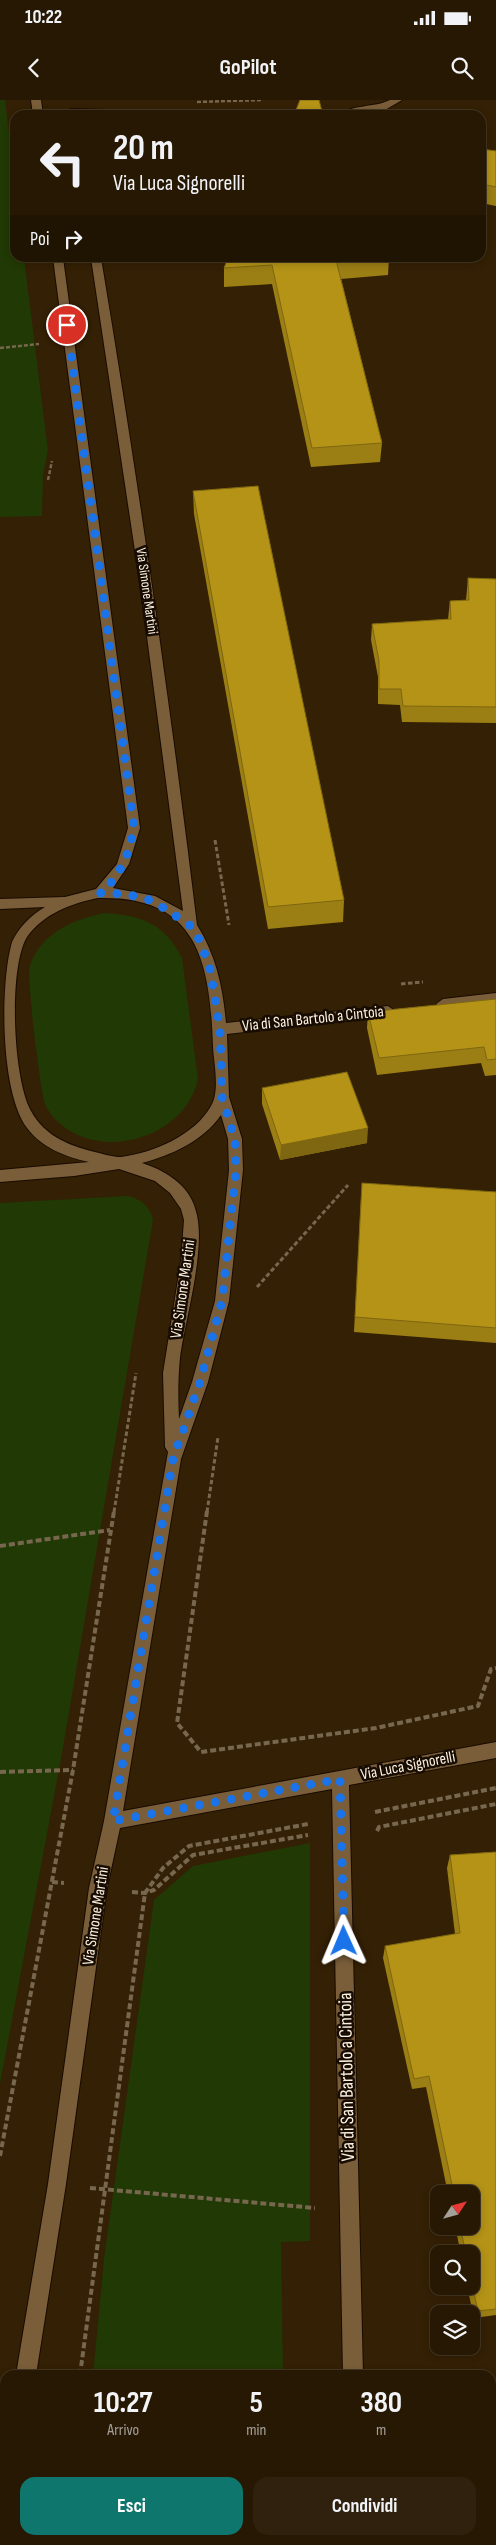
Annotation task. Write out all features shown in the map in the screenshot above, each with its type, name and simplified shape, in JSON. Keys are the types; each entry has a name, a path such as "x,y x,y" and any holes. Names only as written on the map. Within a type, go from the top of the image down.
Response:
{"street":[{"path":"376,108 397,100"},
{"path":"59,262 134,828 131,845 117,878 100,893"},
{"name":"Via Simone Martini","path":"27,2370 57,2184 98,1888 113,1821 173,1459 200,1382 222,1301 236,1170 235,1140 222,1097 220,1029 210,969 200,941 191,926 169,744 112,349 97,262"},
{"name":"Via Simone Martini","path":"173,1459 172,1371 192,1218 184,1200 167,1180 140,1167 81,1154 52,1142 41,1135 26,1115 18,1098 9,991 12,961 23,935 47,911 70,900 100,893 126,894 153,901 191,926"},
{"path":"0,904 70,900"},
{"path":"426,1006 496,998"},
{"name":"Via di San Bartolo a Cintoia","path":"220,1029 406,1008"},
{"name":"Via Simone Martini","path":"118,1162 154,1155 179,1143 204,1125 214,1113 222,1097"},
{"path":"0,1176 56,1172 118,1162"},
{"name":"Via Luca Signorelli","path":"113,1821 496,1750"},
{"name":"Via di San Bartolo a Cintoia","path":"340,1779 353,2370"}],"path":[{"path":"0,348 40,344"},
{"path":"255,1290 348,1185"},
{"path":"0,2156 73,1770 137,1364"},
{"path":"219,1427 177,1723 201,1752 376,1728 478,1706 491,1669 496,1668"},
{"path":"0,1546 110,1530"},
{"path":"0,1772 73,1770"},
{"path":"375,1835 379,1827 496,1804"},
{"path":"81,2370 145,1893 154,1890 193,1855 309,1834"},
{"path":"57,2184 106,2190 310,2207"}],"green space":[{"path":"0,100 5,100 10,142 10,262 24,262 48,451 43,475 42,516 0,517"},
{"path":"104,913 129,916 150,923 167,936 182,958 198,1079 190,1099 177,1116 160,1129 140,1138 118,1142 97,1141 76,1134 58,1122 47,1109 40,1078 34,1033 29,974 30,965 35,954 51,936 60,929 81,919"},
{"path":"127,1196 144,1204 150,1211 153,1220 61,1759 0,2084 0,1203"},
{"path":"310,1843 310,2241 281,2242 283,2370 93,2370 104,2259 154,1900 193,1866"}],"building":[{"path":"300,100 319,100 322,110 296,110"},
{"path":"486,150 496,151 496,187 486,185"},
{"path":"226,262 337,262 382,443 312,448 272,265 224,268"},
{"path":"258,486 344,900 268,907 193,491"},
{"path":"468,578 496,579 496,707 403,706 401,689 379,689 379,661 372,624 451,619 450,601 469,600"},
{"path":"496,999 496,1059 487,1060 484,1047 379,1058 368,1012"},
{"path":"347,1072 368,1128 281,1145 262,1088"},
{"path":"362,1183 496,1192 496,1328 355,1317"},
{"path":"496,1852 496,2309 480,2311 480,2305 477,2305 474,2295 480,2295 480,2245 464,2245 462,2235 480,2235 480,2185 452,2185 429,2076 414,2079 385,1946 460,1933 450,1855"}],"route":[{"path":"67,325 134,828 131,845 117,878 100,893 126,894 153,901 170,910 191,926 200,941 210,969 220,1029 222,1097 235,1140 236,1170 234,1203 222,1301 200,1382 173,1459 113,1821 340,1779 344,1941"}]}
